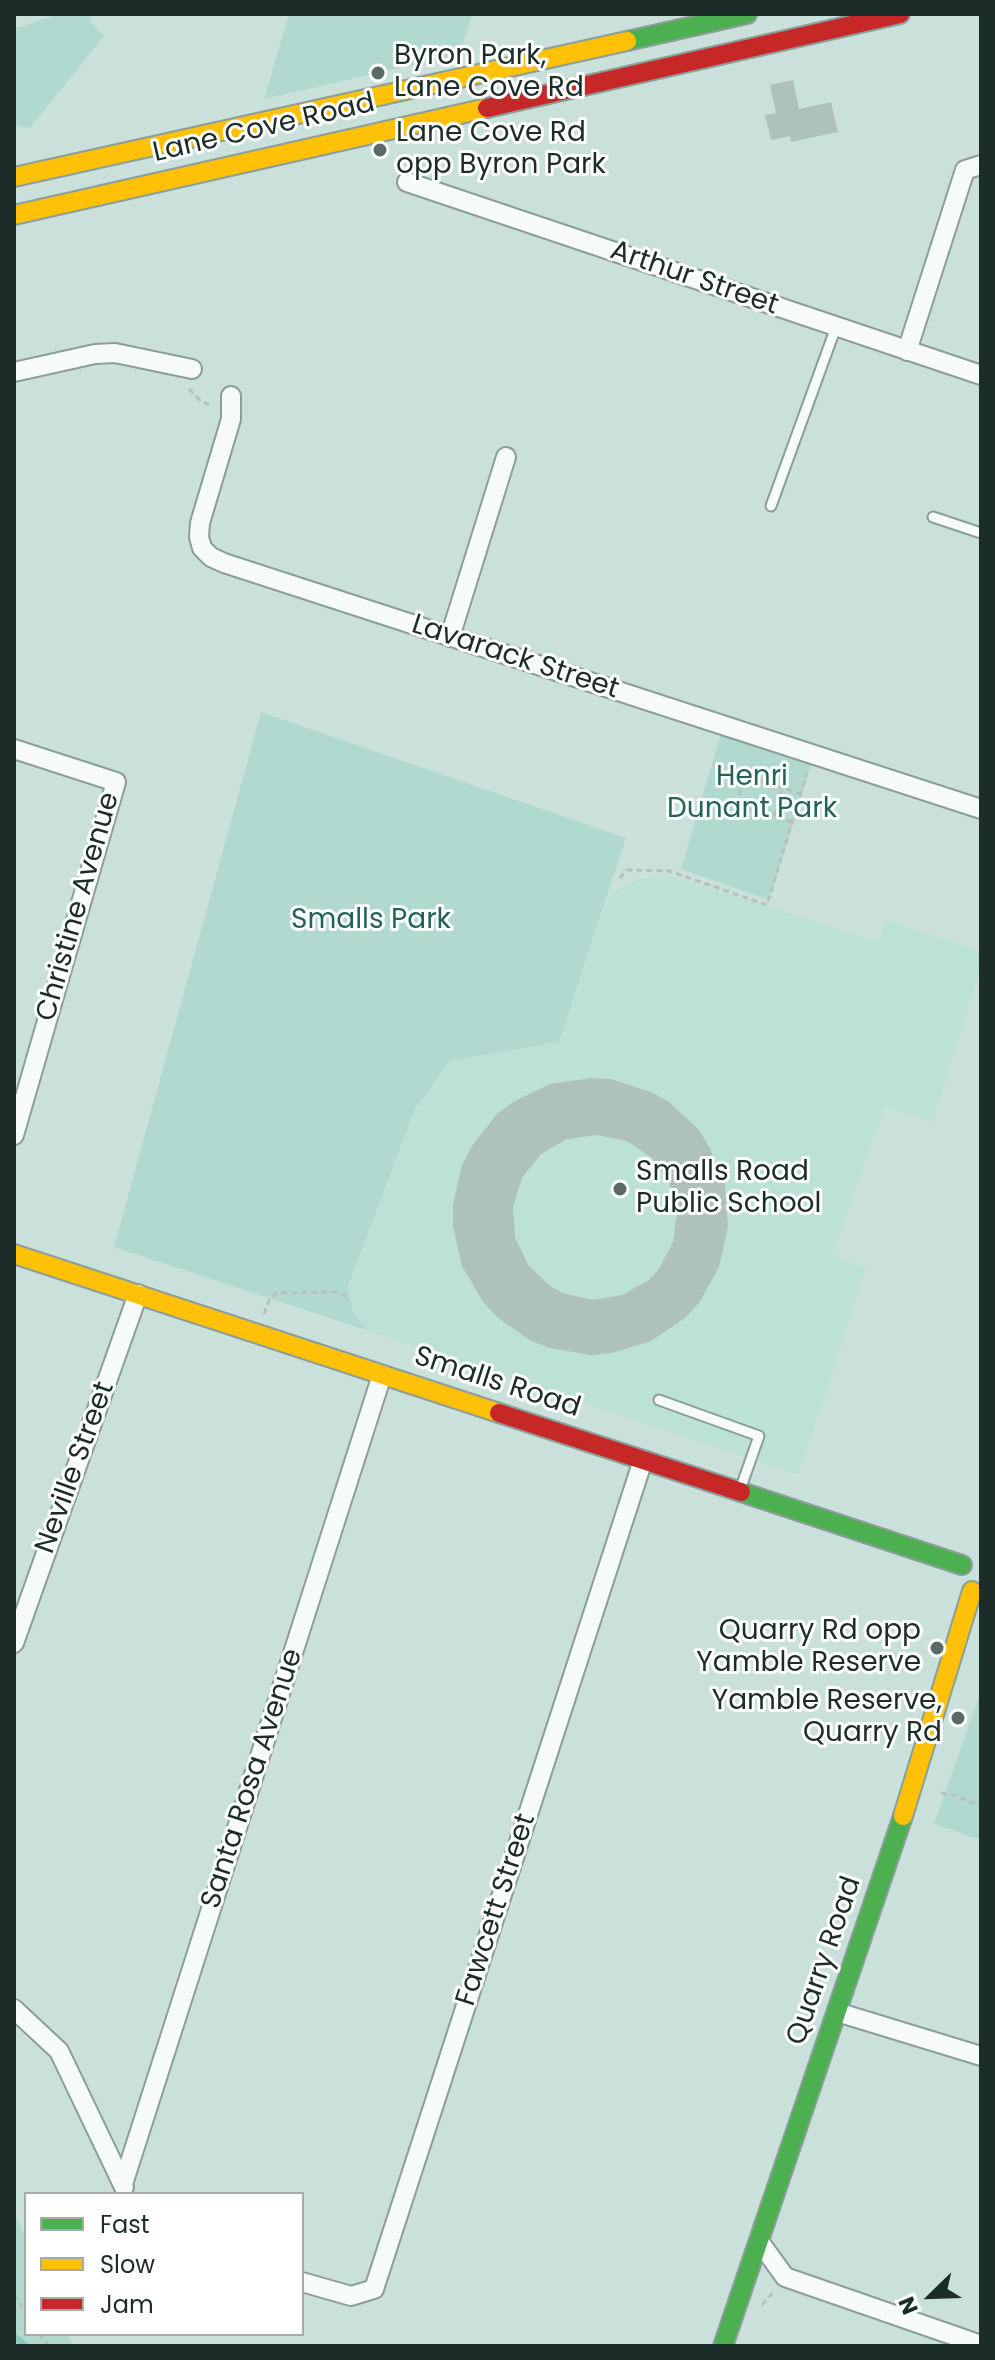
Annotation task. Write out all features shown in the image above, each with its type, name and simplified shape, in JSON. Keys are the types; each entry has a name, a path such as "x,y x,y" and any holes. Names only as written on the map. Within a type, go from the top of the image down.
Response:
{"main road":[{"name":"Lane Cove Road","path":"14,177 747,14"},
{"name":"Lane Cove Road","path":"14,215 900,14"},
{"name":"Smalls Road","path":"14,1254 962,1565"},
{"path":"976,1553 965,1560 961,1578 977,1592"},
{"name":"Quarry Road","path":"723,2346 977,1592"}],"street":[{"path":"907,351 965,170 981,165"},
{"name":"Arthur Street","path":"407,182 981,375"},
{"path":"14,372 95,354 115,353 192,369"},
{"name":"Lavarack Street","path":"231,396 231,419 200,523 199,537 202,548 224,563 981,809"},
{"path":"450,637 506,457"},
{"name":"Christine Avenue","path":"14,749 116,782 14,1135"},
{"name":"Neville Street","path":"14,1643 138,1294"},
{"name":"Santa Rosa Avenue","path":"125,2189 382,1375"},
{"name":"Fawcett Street","path":"304,2283 351,2296 374,2289 643,1460"},
{"path":"14,2009 59,2051 125,2189"},
{"path":"837,2012 981,2056"},
{"path":"759,2241 785,2277 981,2345"}],"lane":[{"path":"771,506 836,327"},
{"path":"933,517 981,533"},
{"path":"659,1400 759,1436 739,1493"}],"path":[{"path":"172,365 200,400 231,419"},
{"path":"620,878 627,870 669,871 767,905 813,754"},
{"path":"792,822 735,805 747,778 801,794"},
{"path":"774,816 782,788"},
{"path":"257,1333 270,1298 277,1293 334,1292 349,1297"},
{"path":"941,1793 981,1806"},
{"path":"759,2308 785,2277"}],"shaded area":[{"name":"Smalls Road Public School","path":"672,876 879,942 886,920 981,952 981,966 933,1122 885,1107 832,1255 866,1268 799,1475 369,1331 353,1312 348,1286 415,1109 449,1061 559,1042 610,893 638,879"}],"green space":[{"path":"59,14 90,14 91,22 104,36 30,128 14,125 14,29"},
{"path":"289,14 472,14 460,54 264,99"},
{"name":"Smalls Park","path":"261,712 626,838 559,1042 449,1061 415,1109 348,1286 353,1312 369,1331 114,1247"},
{"name":"Henri Dunant Park","path":"721,733 811,765 769,900 681,869"},
{"path":"981,1691 981,1840 934,1824"},
{"path":"14,2211 24,2235 24,2336 69,2336 73,2346 14,2346"}],"building":[{"path":"793,80 799,109 831,102 838,132 791,142 790,136 771,140 765,115 776,113 770,85"},
{"path":"591,1078 611,1079 651,1092 669,1102 699,1130 725,1186 728,1227 719,1267 699,1303 685,1318 651,1341 612,1353 591,1355 550,1348 531,1341 497,1317 483,1302 462,1266 453,1226 453,1205 462,1165 472,1146 497,1114 513,1102 550,1084","holes":["597,1135 627,1141 652,1158 669,1183 677,1212 673,1242 659,1269 649,1280 622,1295 593,1300 563,1293 550,1286 528,1265 515,1237 513,1207 522,1178 541,1154 567,1139"]}],"waterway":[{"path":"14,2336 26,2346"}],"traffic: fast":[{"path":"627,41 747,14"},
{"path":"741,1492 962,1565"},
{"path":"723,2346 903,1816"}],"traffic: slow":[{"path":"14,177 627,41"},
{"path":"14,215 487,108"},
{"path":"14,1254 499,1413"},
{"path":"903,1816 972,1591"}],"traffic: jam":[{"path":"487,108 900,14"},
{"path":"499,1413 741,1492"}],"place":[{"name":"Byron Park, Lane Cove Rd","path":"378,73"},
{"name":"Lane Cove Rd opp Byron Park","path":"380,150"},
{"name":"Smalls Road Public School","path":"620,1189"},
{"name":"Quarry Rd opp Yamble Reserve","path":"937,1648"},
{"name":"Yamble Reserve, Quarry Rd","path":"958,1718"}]}
